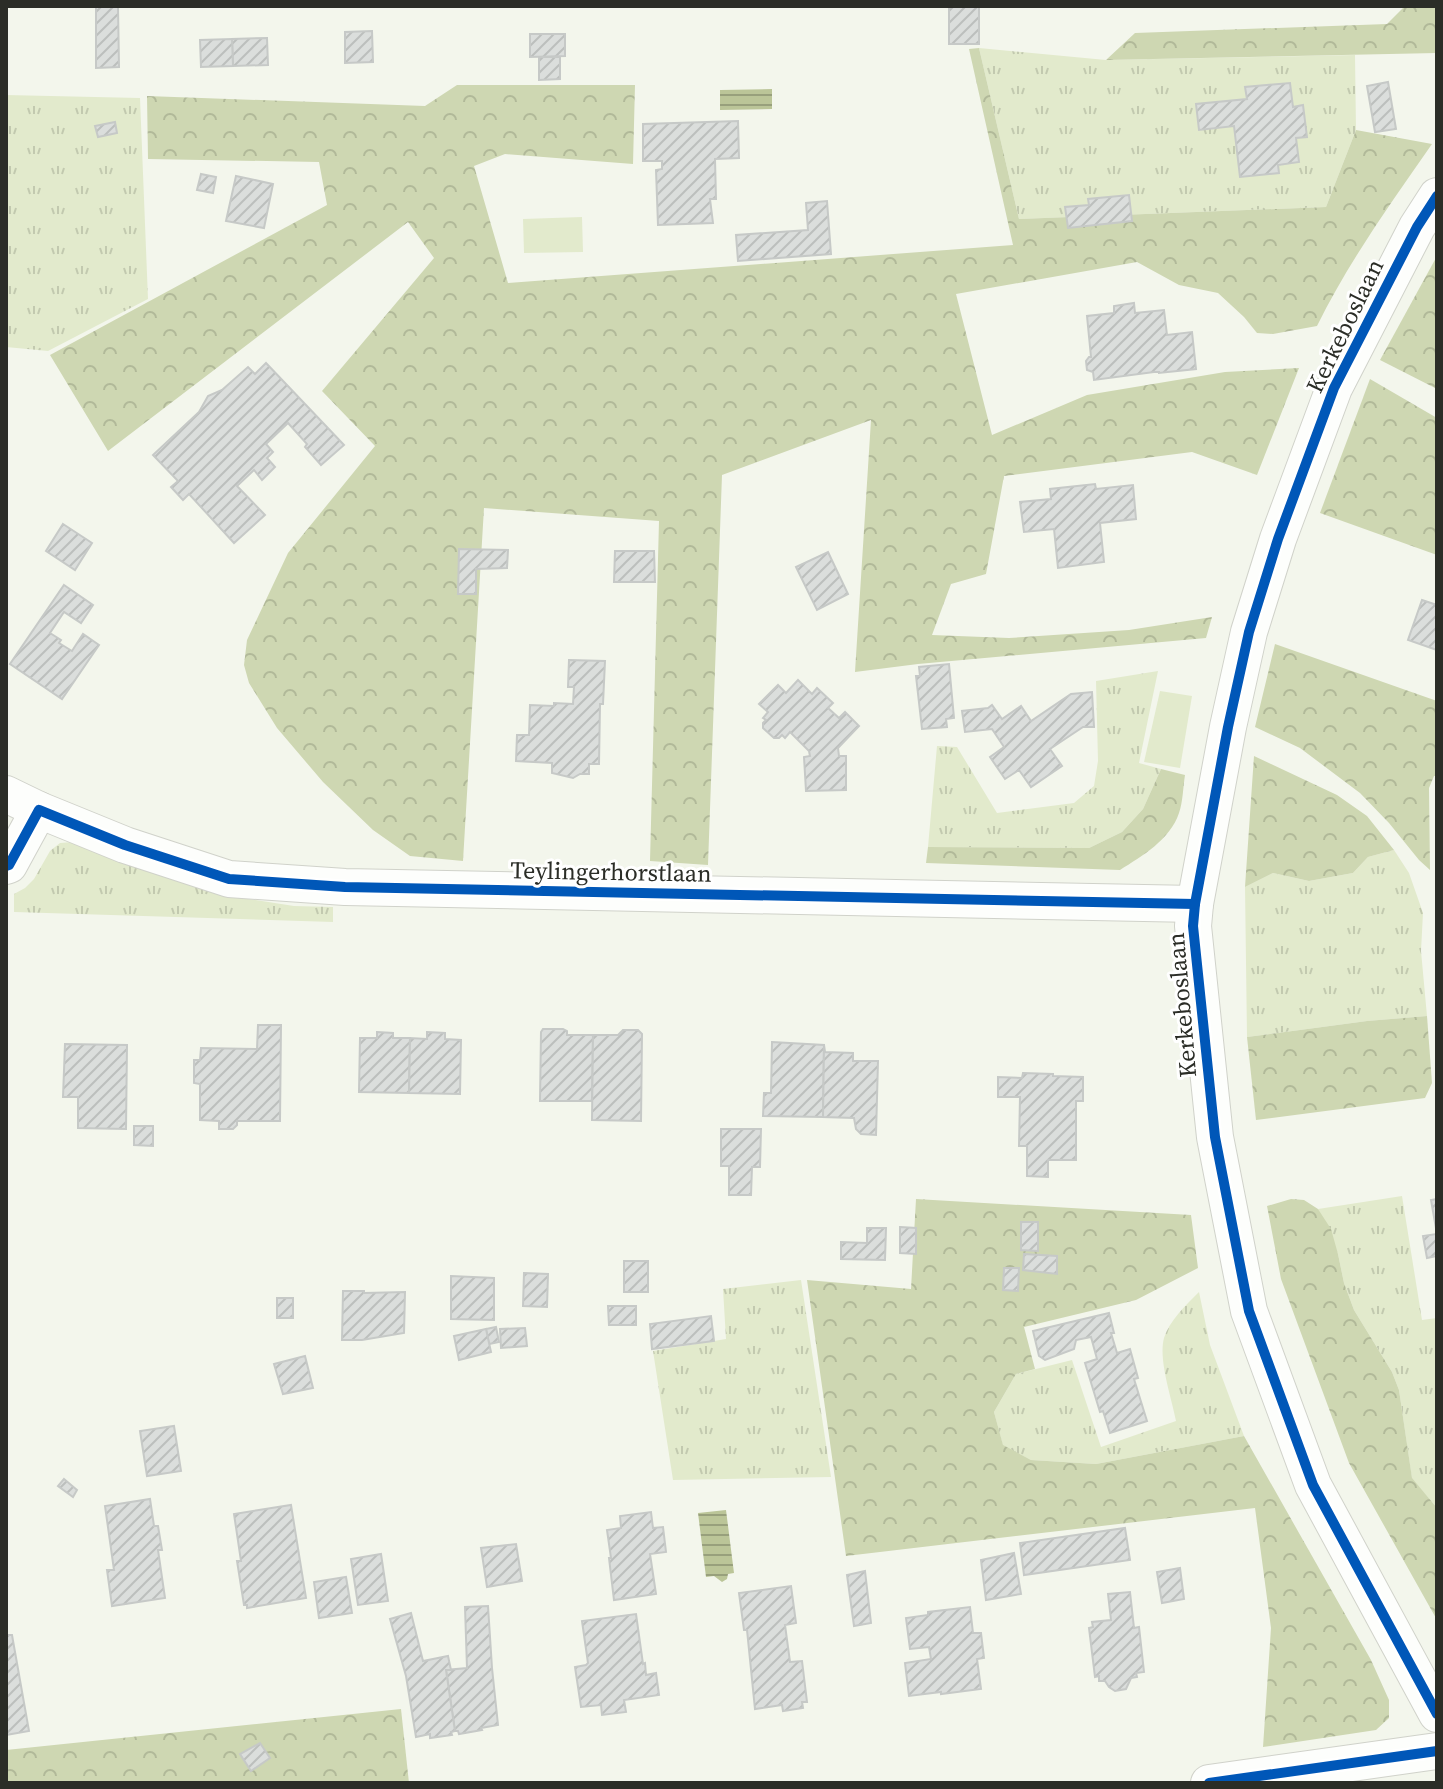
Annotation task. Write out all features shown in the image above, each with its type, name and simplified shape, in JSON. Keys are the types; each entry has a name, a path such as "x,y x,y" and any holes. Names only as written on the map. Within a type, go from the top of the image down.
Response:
{"street":[{"name":"Kerkeboslaan","path":"1437,196 1417,227 1334,388 1278,539 1249,632 1228,727 1193,926 1215,1137 1249,1311 1313,1485 1437,1714"},
{"name":"Teylingerhorstlaan","path":"6,794 125,845 229,879 345,887 1195,904"},
{"path":"6,866 39,810"},
{"path":"1209,1783 1437,1751"}],"green space":[{"path":"1405,6 1437,6 1437,53 1106,60 1135,33 1387,24"},
{"path":"979,48 1106,60 1355,55 1356,130 1326,207 1019,219"},
{"path":"979,48 1019,219 1326,207 1356,130 1432,144 1357,255 1317,326 1273,334 1257,333 1218,293 1179,285 1137,262 956,294 992,435 1087,395 1225,372 1299,368 1257,475 1192,452 1004,476 986,574 951,584 932,635 1009,638 1129,630 1212,617 1206,638 855,672 871,420 722,475 708,865 650,861 659,521 484,508 463,861 410,856 373,830 323,782 277,728 249,683 244,665 247,640 288,553 375,446 322,391 434,258 408,222 108,451 50,355 327,205 319,162 148,159 147,96 425,106 457,85 635,85 633,164 505,154 474,166 508,283 1013,245 969,49"},
{"path":"6,95 140,98 148,299 48,351 6,347"},
{"path":"582,217 583,252 524,253 523,219"},
{"path":"1437,256 1437,389 1380,360"},
{"path":"1370,379 1437,418 1437,555 1320,513"},
{"path":"1275,644 1437,701 1437,776 1434,776 1429,788 1430,870 1360,793 1300,748 1255,727"},
{"path":"1158,671 1139,763 1161,769 1143,809 1122,832 1089,848 928,847 937,746 957,747 997,813 1074,803 1094,786 1098,761 1096,681"},
{"path":"1160,691 1192,696 1180,768 1144,762"},
{"path":"1254,756 1337,795 1367,816 1394,850 1368,857 1353,873 1309,881 1273,873 1245,887"},
{"path":"1161,769 1185,775 1175,823 1146,853 1120,870 926,863 928,847 1089,848 1122,832 1143,809"},
{"path":"73,842 242,898 294,906 333,907 333,922 14,912 14,894 34,879 50,851 60,843"},
{"path":"1394,850 1409,873 1423,913 1421,951 1427,1016 1247,1037 1245,887 1273,873 1309,881 1353,873 1368,857"},
{"path":"1427,1016 1432,1083 1425,1098 1256,1120 1247,1037"},
{"path":"1402,1196 1422,1320 1437,1318 1437,1508 1412,1479 1399,1390 1392,1372 1354,1310 1338,1254 1318,1209"},
{"path":"916,1199 1191,1215 1198,1268 1136,1300 1024,1327 1035,1369 1016,1374 994,1412 1003,1445 1031,1460 1096,1464 1244,1436 1371,1660 1389,1700 1389,1718 1376,1730 1263,1747 1271,1628 1255,1508 846,1556 807,1280 911,1289"},
{"path":"1291,1199 1304,1200 1318,1209 1331,1229 1354,1310 1392,1372 1399,1390 1412,1478 1437,1508 1437,1620 1349,1463 1281,1279 1267,1206"},
{"path":"801,1280 831,1477 673,1480 653,1351 726,1339 723,1289"},
{"path":"1199,1292 1210,1345 1244,1436 1096,1464 1031,1460 1003,1446 994,1412 1016,1374 1072,1360 1101,1447 1176,1421 1164,1368 1164,1338 1174,1319"},
{"path":"401,1709 409,1783 6,1783 6,1750"}],"shaded area":[{"path":"772,89 772,109 720,110 720,90"},
{"path":"726,1510 734,1573 728,1574 722,1582 714,1576 706,1577 698,1513"}],"building":[{"path":"96,6 118,6 119,67 96,68"},
{"path":"949,6 979,6 979,44 949,44"},
{"path":"372,31 373,62 345,63 345,32"},
{"path":"530,34 565,34 565,56 530,57"},
{"path":"267,38 268,65 233,66 232,39"},
{"path":"232,39 233,66 201,67 200,40"},
{"path":"539,57 560,57 560,79 539,80"},
{"path":"1388,82 1396,129 1375,132 1367,86"},
{"path":"1290,83 1293,107 1303,105 1307,137 1296,138 1299,162 1278,165 1279,173 1240,177 1234,126 1199,130 1196,104 1247,99 1245,87"},
{"path":"738,121 739,158 715,159 716,199 710,199 713,223 658,225 656,170 662,169 662,161 643,161 643,124"},
{"path":"115,122 117,133 98,137 95,126"},
{"path":"201,174 216,177 213,193 197,190"},
{"path":"236,176 273,184 264,228 226,221"},
{"path":"1129,195 1132,221 1068,228 1065,207 1089,205 1088,199"},
{"path":"827,201 831,254 738,261 736,235 808,230 806,203"},
{"path":"1134,303 1135,313 1164,310 1167,335 1192,332 1196,369 1094,380 1093,372 1087,370 1086,361 1091,357 1087,316 1114,313 1114,306"},
{"path":"266,363 344,445 321,465 288,423 266,444 273,452 267,458 275,467 262,480 254,470 237,486 265,515 234,543 189,494 183,500 171,487 178,481 153,455 199,412 208,396 222,390 248,367 255,374"},
{"path":"1095,484 1096,489 1133,485 1136,519 1100,523 1104,562 1058,568 1054,529 1024,532 1020,502 1051,499 1050,489"},
{"path":"63,524 92,543 75,570 46,551"},
{"path":"459,549 508,550 507,568 476,569 476,594 458,594"},
{"path":"615,551 654,551 655,582 614,582"},
{"path":"828,552 848,594 817,610 796,567"},
{"path":"64,585 93,605 81,623 64,612 50,633 72,651 83,634 99,645 62,699 10,664"},
{"path":"1422,600 1437,605 1437,650 1408,640"},
{"path":"569,660 605,661 603,704 600,704 599,764 589,764 589,774 573,778 552,773 552,763 516,761 517,735 529,735 530,705 573,704 574,687 568,687"},
{"path":"949,664 954,718 946,719 947,727 922,729 916,676 920,676 919,667"},
{"path":"798,680 812,694 817,688 833,703 828,708 839,718 845,712 859,726 838,748 839,756 846,756 846,790 806,791 804,757 810,756 809,751 790,732 785,738 782,735 774,738 763,728 766,720 763,718 768,712 759,704 778,685 786,693"},
{"path":"1092,692 1094,727 1083,727 1050,749 1062,766 1031,787 1019,770 1005,779 990,757 1004,747 992,729 965,732 962,711 992,705 1002,719 1021,706 1031,721 1071,694"},
{"path":"258,1025 281,1025 280,1121 237,1121 233,1129 219,1129 219,1121 200,1120 200,1084 194,1083 194,1060 200,1060 201,1048 257,1049"},
{"path":"543,1029 563,1029 567,1035 593,1035 592,1101 540,1101"},
{"path":"623,1030 638,1030 642,1034 641,1121 592,1120 593,1035 618,1035"},
{"path":"377,1032 393,1033 393,1038 410,1038 409,1093 359,1092 360,1038 377,1038"},
{"path":"427,1032 445,1033 445,1039 461,1040 460,1094 409,1093 410,1038 427,1039"},
{"path":"772,1042 824,1045 823,1117 763,1116 764,1093 771,1093"},
{"path":"65,1044 127,1045 126,1129 78,1128 78,1097 63,1097"},
{"path":"824,1045 825,1052 853,1053 853,1061 878,1061 876,1135 861,1134 856,1129 854,1118 823,1117"},
{"path":"1023,1073 1083,1077 1083,1101 1076,1101 1076,1160 1048,1160 1048,1177 1027,1176 1027,1146 1019,1146 1020,1097 998,1097 998,1077 1022,1078"},
{"path":"134,1126 153,1126 153,1146 134,1145"},
{"path":"721,1129 761,1129 760,1167 752,1167 751,1195 729,1195 729,1166 721,1166"},
{"path":"1437,1199 1437,1234 1431,1200"},
{"path":"1021,1222 1038,1222 1038,1251 1021,1250"},
{"path":"900,1227 916,1228 916,1254 900,1253"},
{"path":"867,1228 886,1228 885,1260 841,1259 841,1242 867,1243"},
{"path":"1437,1234 1437,1256 1427,1258 1423,1236"},
{"path":"1024,1254 1057,1256 1057,1274 1023,1270"},
{"path":"624,1261 648,1261 648,1292 624,1292"},
{"path":"1004,1268 1019,1268 1018,1291 1003,1290"},
{"path":"524,1273 548,1274 547,1307 523,1306"},
{"path":"451,1276 494,1278 494,1320 451,1319"},
{"path":"343,1291 405,1292 404,1333 342,1340"},
{"path":"277,1298 293,1298 293,1318 277,1318"},
{"path":"608,1306 636,1306 636,1325 609,1325"},
{"path":"1109,1313 1117,1353 1130,1349 1138,1378 1134,1379 1147,1421 1110,1433 1085,1363 1097,1359 1091,1337 1076,1340 1074,1349 1045,1360 1039,1356 1033,1331"},
{"path":"711,1316 714,1341 652,1349 650,1324"},
{"path":"496,1327 499,1342 489,1344 486,1329"},
{"path":"525,1328 527,1346 501,1348 500,1329"},
{"path":"486,1329 491,1352 459,1360 454,1336"},
{"path":"305,1356 313,1388 283,1394 274,1364"},
{"path":"174,1426 181,1471 147,1476 140,1431"},
{"path":"64,1479 77,1490 73,1497 58,1486"},
{"path":"150,1499 162,1550 158,1550 165,1598 112,1606 107,1570 114,1570 105,1506"},
{"path":"291,1505 306,1598 247,1608 237,1561 241,1561 234,1514"},
{"path":"651,1512 653,1528 663,1527 666,1552 650,1554 656,1594 614,1600 607,1530 621,1528 620,1516"},
{"path":"1125,1528 1130,1560 1024,1575 1020,1543"},
{"path":"516,1544 522,1581 487,1587 481,1548"},
{"path":"1014,1553 1021,1594 986,1600 981,1560"},
{"path":"381,1554 388,1601 358,1605 351,1559"},
{"path":"1180,1568 1184,1599 1162,1603 1157,1572"},
{"path":"865,1571 871,1623 854,1626 847,1575"},
{"path":"346,1577 352,1613 319,1618 314,1582"},
{"path":"791,1586 796,1623 785,1625 790,1662 802,1661 807,1702 802,1702 803,1708 783,1711 782,1705 755,1709 747,1630 744,1630 739,1593"},
{"path":"1130,1592 1134,1628 1139,1627 1144,1672 1136,1673 1137,1677 1131,1678 1126,1689 1115,1691 1105,1681 1099,1681 1099,1676 1095,1677 1089,1628 1093,1627 1092,1622 1111,1620 1108,1594"},
{"path":"488,1606 498,1725 459,1734 455,1731 446,1670 467,1668 465,1607"},
{"path":"970,1607 973,1633 981,1633 984,1658 977,1659 981,1689 909,1696 905,1663 931,1659 929,1647 910,1649 906,1618"},
{"path":"411,1613 423,1661 448,1656 451,1670 446,1670 455,1731 451,1732 452,1735 416,1737 406,1676 390,1619"},
{"path":"636,1614 646,1675 656,1673 659,1695 624,1700 626,1712 602,1715 601,1705 581,1707 575,1667 588,1663 582,1621"},
{"path":"6,1635 12,1635 29,1731 6,1735"},
{"path":"260,1743 270,1758 251,1771 240,1754"}],"cycle path":[{"path":"1437,196 1417,227 1334,388 1278,539 1249,632 1228,727 1193,926 1215,1137 1249,1311 1313,1485 1437,1714"},
{"path":"6,866 39,810 125,845 229,879 345,887 1195,904"},
{"path":"1209,1783 1437,1751"}]}
